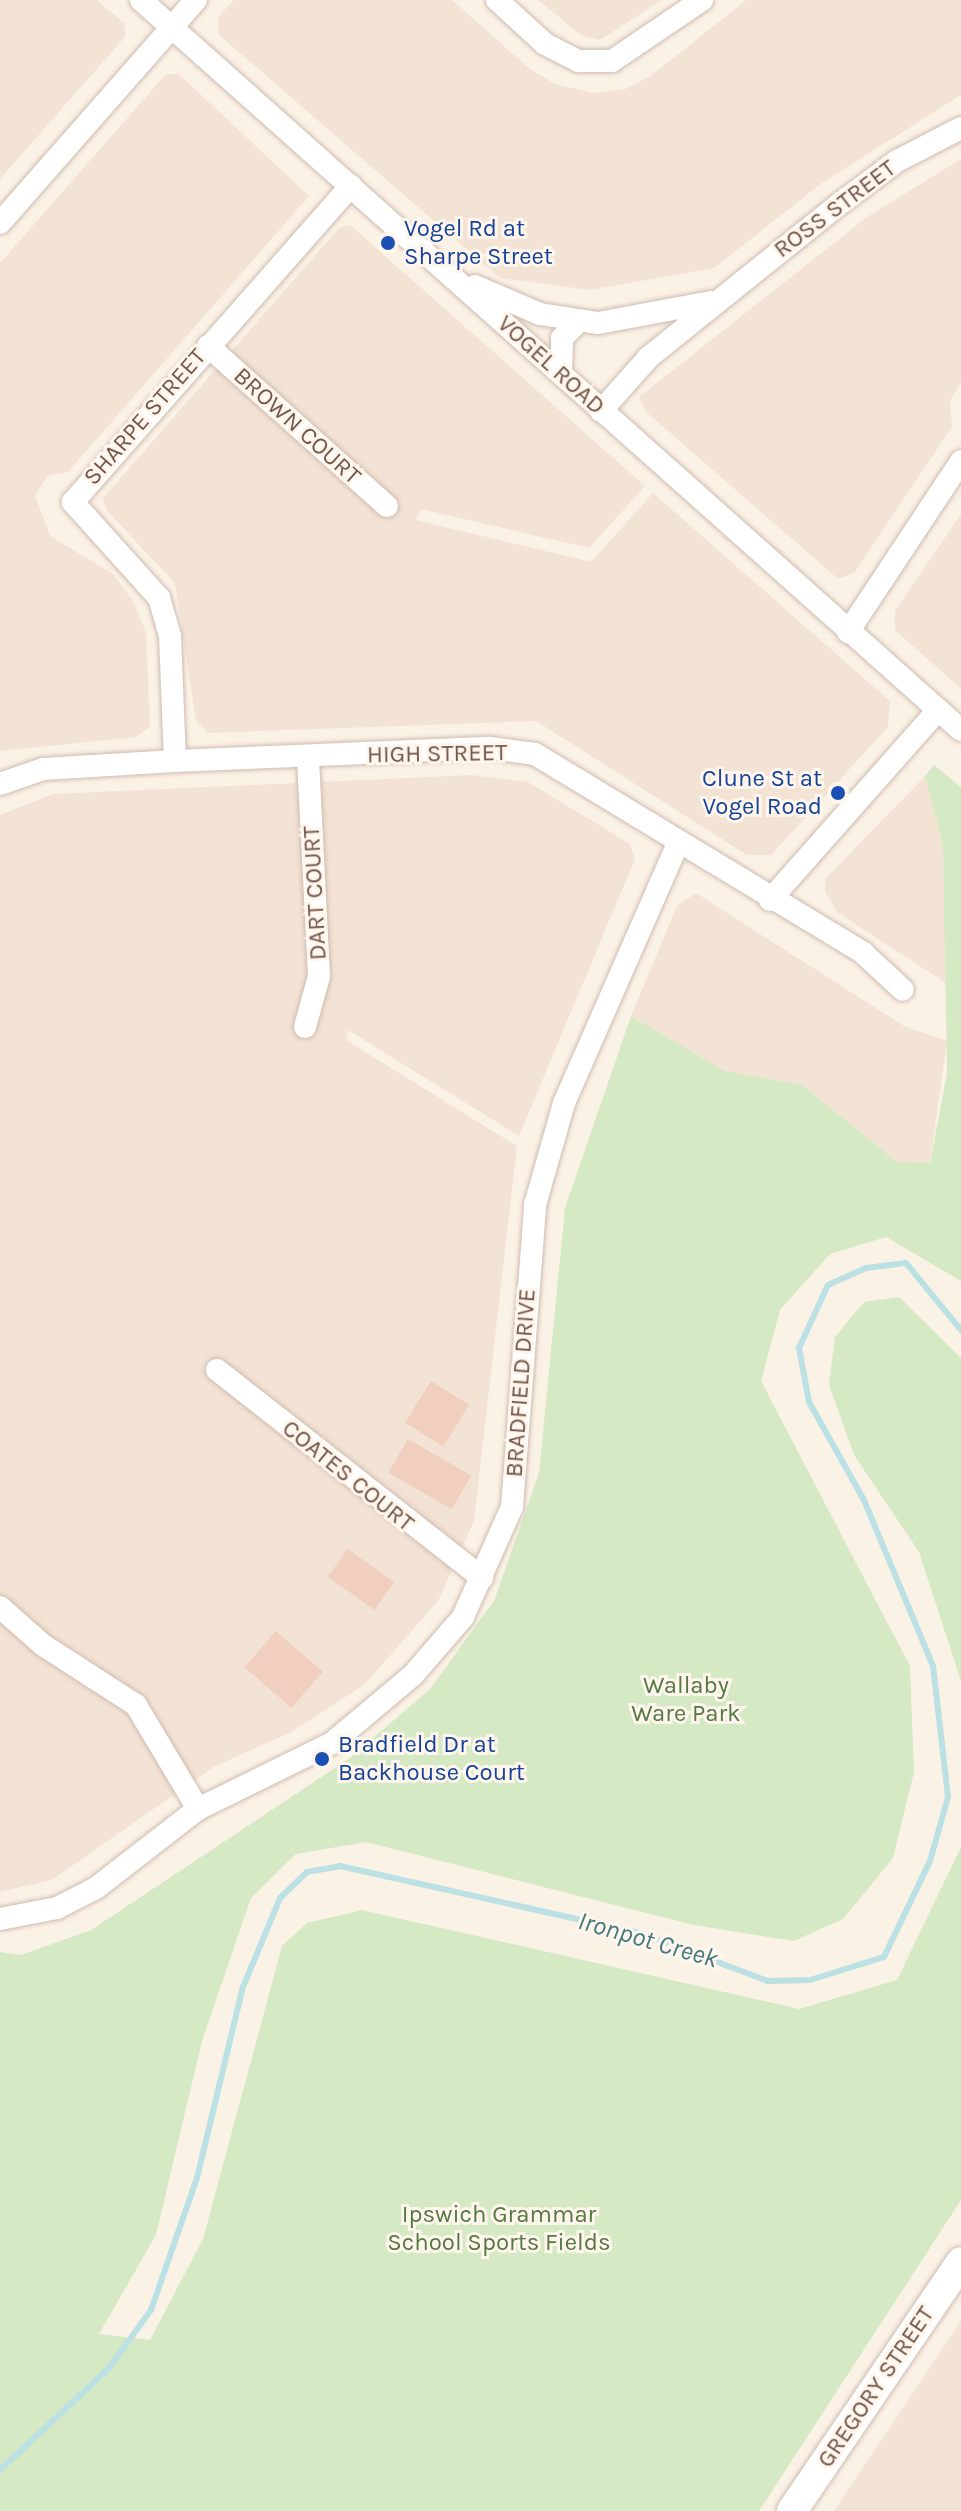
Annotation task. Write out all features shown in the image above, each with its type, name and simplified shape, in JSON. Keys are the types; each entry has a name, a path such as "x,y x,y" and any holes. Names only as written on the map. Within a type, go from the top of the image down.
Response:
{"main road":[{"name":"GREGORY STREET","path":"792,2511 961,2262"}],"street":[{"name":"VOGEL ROAD","path":"141,0 961,730"},
{"path":"2,218 196,0"},
{"path":"497,0 545,44 590,61 612,61 641,47 702,0"},
{"name":"ROSS STREET","path":"601,411 649,357 717,301 897,161 961,128"},
{"name":"SHARPE STREET","path":"175,761 170,636 159,598 73,502 351,186"},
{"name":"ROSS STREET","path":"447,272 515,306 579,321 631,321 717,301"},
{"path":"561,374 562,338 579,321"},
{"path":"631,321 647,336 649,357"},
{"name":"BROWN COURT","path":"208,346 387,506"},
{"path":"848,632 961,461"},
{"path":"770,900 938,710"},
{"name":"HIGH STREET","path":"0,784 43,769 175,761 490,748 535,754 770,900 863,953 903,990"},
{"name":"DART COURT","path":"305,1027 319,976 308,757"},
{"name":"BRADFIELD DRIVE","path":"0,1919 57,1908 96,1888 198,1809 332,1743 413,1675 463,1617 512,1507 535,1205 564,1103 678,843"},
{"name":"COATES COURT","path":"217,1370 482,1578"},
{"path":"0,1607 43,1645 136,1705 198,1809"}],"shaded area":[{"path":"0,0 97,0 125,24 125,37 0,179"},
{"path":"234,0 452,0 530,69 555,84 594,93 626,89 652,75 746,0 961,0 961,95 822,183 714,268 590,290 500,278 218,34 219,16"},
{"path":"538,0 662,0 600,40 582,36"},
{"path":"166,74 179,74 309,196 68,472 48,476 35,495 50,536 113,574 133,601 146,632 150,726 137,737 0,751 0,263"},
{"path":"961,159 961,382 950,401 952,427 854,573 838,579 645,411 639,397 867,217"},
{"path":"350,225 645,486 589,548 421,509 416,520 591,562 653,493 890,701 888,727 771,855 747,855 536,721 208,733 196,721 175,583 107,511 103,498 340,227"},
{"path":"961,514 961,689 895,630 895,611"},
{"path":"472,775 528,782 630,844 635,859 519,1136 348,1030 346,1040 517,1146 474,1521 438,1601 364,1685 290,1733 215,1766 52,1880 0,1892 0,815 53,794"},
{"path":"925,776 943,845 946,983 838,913 825,892 826,878"},
{"path":"696,893 904,1026 947,1041 930,1163 897,1162 802,1085 725,1071 631,1016 677,906"},
{"path":"961,2321 961,2511 834,2511"}],"green space":[{"path":"934,765 961,787 961,1281 886,1237 830,1254 780,1310 761,1381 910,1666 914,1772 893,1858 843,1919 794,1941 694,1925 366,1842 296,1854 251,1898 202,2041 156,2235 99,2334 150,2340 203,2239 282,1946 307,1923 362,1910 799,2009 897,1980 961,1847 961,2200 759,2511 0,2511 0,1952 21,1955 91,1930 350,1758 430,1689 494,1601 539,1473 565,1208 631,1016 725,1071 802,1085 897,1162 930,1163 947,1073 943,845 925,776"},
{"path":"899,1297 961,1358 961,1681 919,1552 854,1455 829,1385 835,1337 864,1302"}],"building":[{"path":"431,1381 469,1405 443,1446 405,1423"},
{"path":"408,1439 471,1476 452,1509 388,1473"},
{"path":"348,1549 394,1583 374,1610 328,1577"},
{"path":"276,1631 323,1672 291,1708 245,1667"}],"waterway":[{"name":"Ironpot Creek","path":"0,2470 109,2368 151,2310 197,2178 243,1987 280,1898 307,1872 340,1866 640,1933 768,1981 810,1980 884,1957 930,1861 948,1797 933,1666 864,1500 809,1402 799,1348 828,1285 866,1268 906,1263 961,1330"}],"place":[{"name":"Vogel Rd at Sharpe Street","path":"388,243"},
{"name":"Clune St at Vogel Road","path":"838,793"},
{"name":"Bradfield Dr at Backhouse Court","path":"322,1759"}],"park label":[{"name":"Wallaby Ware Park","path":"686,1700"},
{"name":"Ipswich Grammar School Sports Fields","path":"499,2229"}]}
